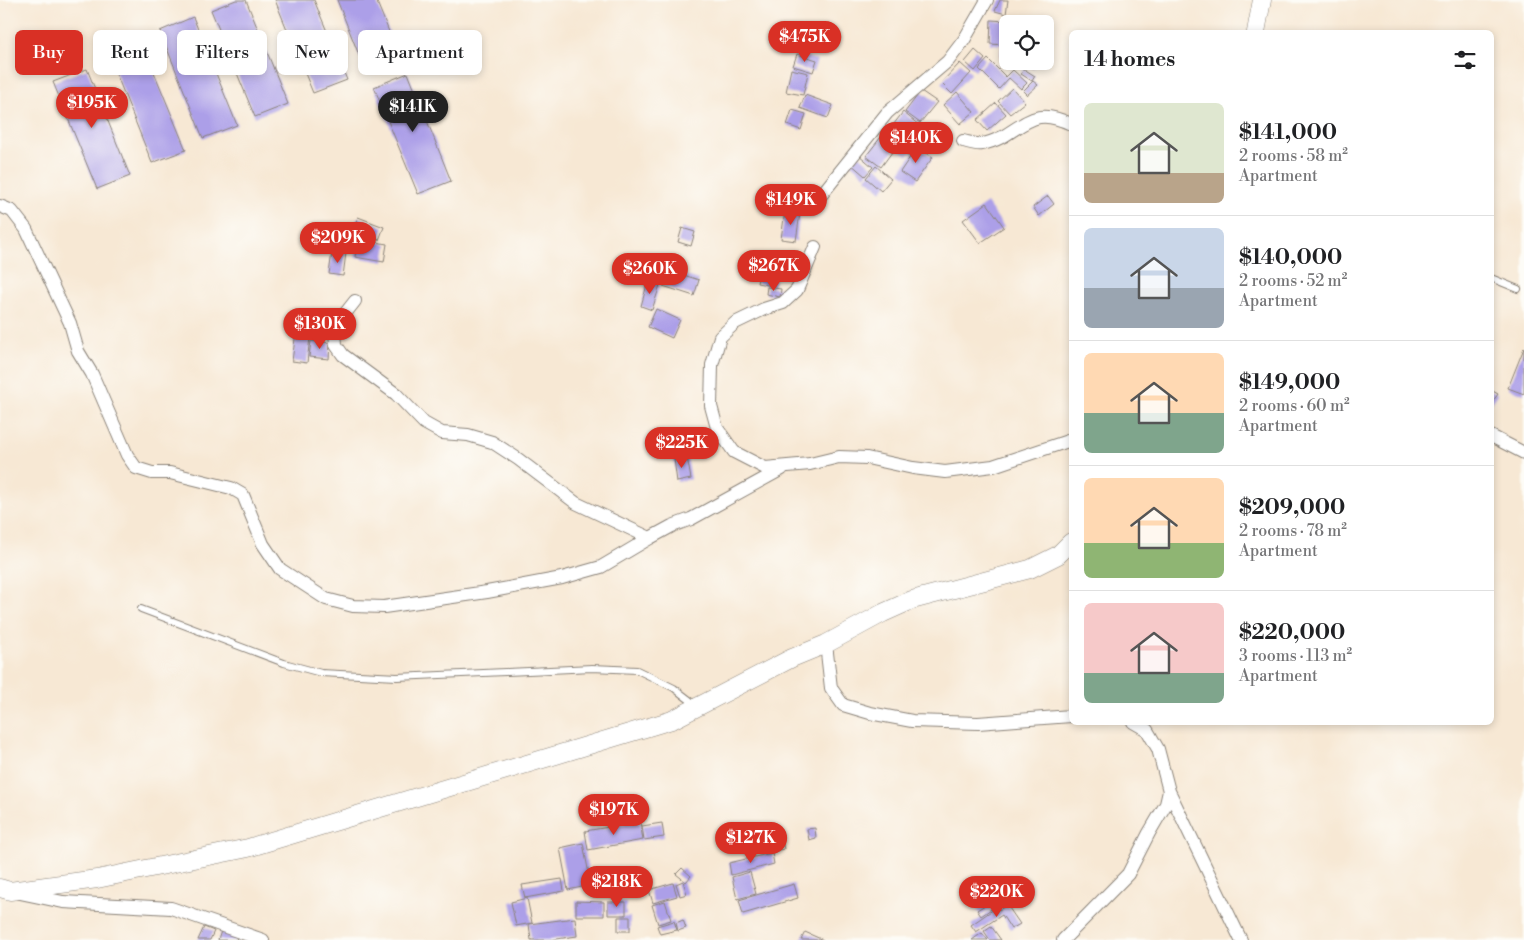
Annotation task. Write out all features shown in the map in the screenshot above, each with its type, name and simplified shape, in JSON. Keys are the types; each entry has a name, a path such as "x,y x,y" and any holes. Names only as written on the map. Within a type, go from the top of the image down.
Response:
{"main road":[{"path":"1256,30 1262,0"},
{"path":"5,889 96,879 248,848 672,720 792,658 826,644 883,613 912,600 1030,568 1058,555 1069,544"}],"street":[{"path":"822,194 887,113 948,61 964,40 987,0"},
{"path":"963,141 981,144 998,139 1033,118 1046,116 1069,123"},
{"path":"0,206 12,211 26,229 70,323 78,351 92,374 127,455 136,468 152,473 170,473 231,488 243,495 263,544 280,568 326,599 353,606 384,607 488,592 562,578 601,567 672,526 691,519 787,466"},
{"path":"815,247 797,290 783,303 764,309 735,324 720,337 712,365 711,406 717,428 734,452 765,468 810,464 839,457 866,458 913,468 945,472 993,466 1069,441"},
{"path":"355,301 340,320 335,331 336,345 342,355 396,394 424,423 442,433 468,436 492,442 518,459 576,503 650,538"},
{"path":"1494,438 1524,453"},
{"path":"826,644 831,688 843,705 870,713 912,720 978,723 1069,716"},
{"path":"1138,725 1146,730 1158,749 1169,791 1241,940"},
{"path":"1063,940 1128,874 1149,832 1166,804 1169,791"},
{"path":"5,889 63,902 171,908 263,940"}],"lane":[{"path":"1494,279 1518,289"},
{"path":"141,609 284,663 321,673 397,677 592,668 637,670 674,688 698,706"}],"building":[{"path":"236,0 246,0 258,30 219,30 211,10"},
{"path":"275,0 314,0 326,30 287,30"},
{"path":"337,0 376,0 388,30 358,30 358,52"},
{"path":"1000,0 1008,0 1006,14 995,11"},
{"path":"193,17 198,30 177,30 177,73 167,48 167,30 162,30"},
{"path":"991,20 999,20 999,45 990,44"},
{"path":"975,50 985,59 975,71 965,62"},
{"path":"267,52 288,104 255,117 238,75 267,75"},
{"path":"797,54 817,60 813,72 793,66"},
{"path":"988,59 1006,77 1013,70 1027,83 1021,89 1009,78 999,89 979,69"},
{"path":"960,63 971,73 952,94 941,83"},
{"path":"87,69 130,176 97,189 53,82 71,75 83,75 83,71"},
{"path":"791,69 808,73 803,95 786,92"},
{"path":"1026,70 1035,76 1032,81 1021,74"},
{"path":"117,75 155,75 186,150 152,163"},
{"path":"178,75 217,75 237,125 203,138"},
{"path":"306,75 345,75 347,80 313,93"},
{"path":"403,75 409,75 451,181 418,194 374,87"},
{"path":"1033,81 1038,85 1027,95 1023,91"},
{"path":"1012,88 1025,102 1010,114 998,101"},
{"path":"921,91 937,102 920,123 905,112"},
{"path":"957,92 974,112 960,124 943,105"},
{"path":"805,95 833,105 828,118 800,108"},
{"path":"996,103 1006,114 987,131 977,120"},
{"path":"792,110 806,114 801,130 787,125"},
{"path":"903,112 920,126 908,141 915,146 908,156 884,137"},
{"path":"881,137 895,148 881,167 866,156"},
{"path":"917,147 933,157 915,182 900,172"},
{"path":"858,154 873,167 865,176 850,163"},
{"path":"876,166 891,179 881,191 866,178"},
{"path":"797,196 811,199 808,213 794,210"},
{"path":"1048,196 1054,204 1039,216 1033,207"},
{"path":"987,203 1004,227 980,243 963,220"},
{"path":"785,211 800,213 796,241 781,239"},
{"path":"358,217 384,227 379,240 353,230"},
{"path":"682,228 695,232 691,246 678,242"},
{"path":"358,239 387,244 384,262 355,257"},
{"path":"332,252 346,253 343,276 329,274"},
{"path":"763,257 779,261 773,286 757,283"},
{"path":"668,270 699,280 694,296 663,286"},
{"path":"648,281 660,285 652,310 641,306"},
{"path":"767,287 781,289 780,297 766,294"},
{"path":"656,309 680,320 672,338 648,327"},
{"path":"298,317 312,319 307,363 292,361"},
{"path":"311,341 330,343 329,359 309,357"},
{"path":"1524,348 1524,394 1508,388"},
{"path":"1494,392 1498,394 1494,400"},
{"path":"706,429 717,436 711,445 700,437"},
{"path":"701,439 703,452 674,457 672,444"},
{"path":"687,457 691,479 677,482 674,459"},
{"path":"640,822 643,840 588,850 585,831"},
{"path":"662,823 664,837 644,840 642,826"},
{"path":"815,828 816,838 809,840 807,829"},
{"path":"782,840 784,849 767,852 766,843"},
{"path":"583,843 591,885 568,890 560,848"},
{"path":"772,853 774,864 731,875 729,863"},
{"path":"682,868 691,876 686,882 676,874"},
{"path":"750,872 756,894 737,899 732,877"},
{"path":"562,879 564,891 525,898 522,885"},
{"path":"683,881 687,894 680,896 676,884"},
{"path":"673,883 677,896 653,903 649,890"},
{"path":"794,884 798,898 743,914 739,900"},
{"path":"527,898 532,923 516,926 511,902"},
{"path":"993,900 997,905 981,916 977,910"},
{"path":"576,901 604,902 604,916 576,916"},
{"path":"665,901 671,920 658,924 652,905"},
{"path":"608,902 626,902 626,915 608,915"},
{"path":"1007,905 1020,924 1011,929 1002,915 976,932 971,925 997,907 999,910"},
{"path":"618,917 630,917 630,931 618,931"},
{"path":"575,918 577,936 550,940 531,940 529,924"},
{"path":"683,920 686,928 678,931 676,923"},
{"path":"674,921 677,930 660,934 657,926"},
{"path":"991,926 1001,940 990,940 984,931"},
{"path":"204,927 214,931 210,940 198,940"},
{"path":"221,931 237,937 236,940 218,940"},
{"path":"805,932 823,940 801,940"},
{"path":"982,933 988,940 972,940"}]}
